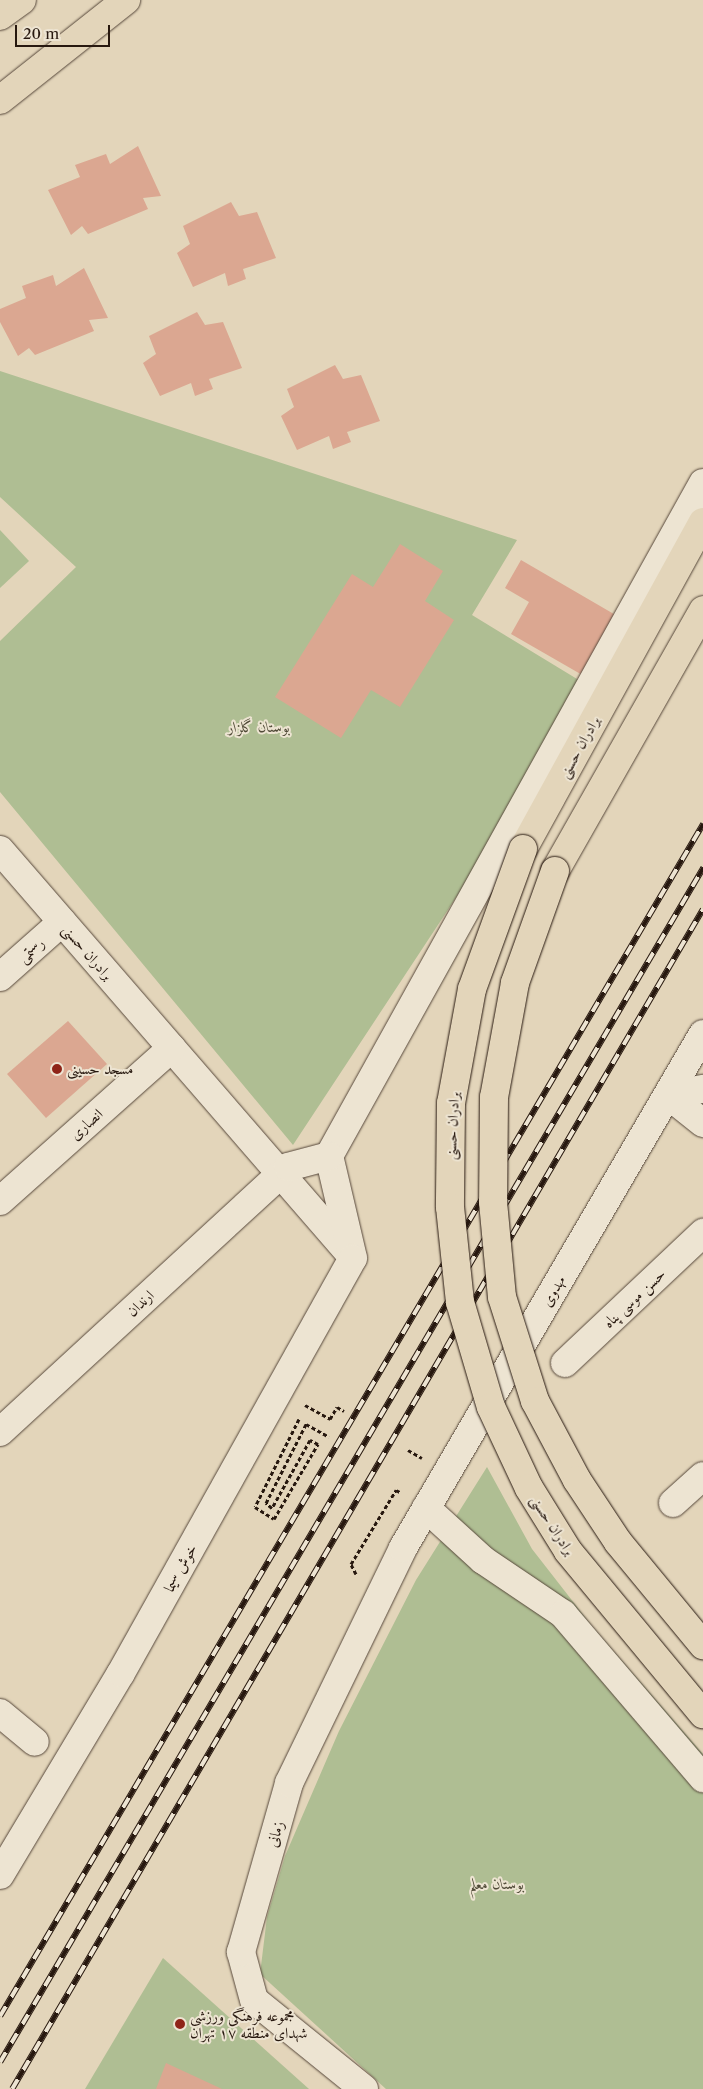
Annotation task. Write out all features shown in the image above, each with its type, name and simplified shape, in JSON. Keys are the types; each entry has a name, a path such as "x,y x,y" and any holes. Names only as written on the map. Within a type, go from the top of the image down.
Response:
{"main road":[{"path":"0,100 126,0"},
{"name":"برادران حسنی","path":"703,522 523,849 472,989 451,1103 450,1207 460,1302 491,1407 529,1488 568,1551 703,1714"},
{"path":"703,610 555,871 515,983 494,1097 493,1202 502,1296 535,1401 577,1480 618,1542 703,1645"}],"street":[{"path":"353,1258 329,1156 703,483"},
{"name":"برادران حسنی","path":"0,850 353,1258"},
{"name":"رستمی","path":"0,977 62,922"},
{"name":"مهدوی","path":"403,1548 703,1034"},
{"name":"انصاری","path":"0,1201 172,1048"},
{"path":"668,1095 703,1089"},
{"path":"668,1095 703,1123"},
{"name":"ارندان","path":"0,1432 281,1174 313,1157 329,1156"},
{"name":"حسن موسی پناه","path":"565,1363 703,1234"},
{"name":"خوش سیما","path":"0,1875 120,1673 353,1258"},
{"path":"673,1503 703,1476"},
{"path":"426,1508 484,1560 563,1614 703,1778"},
{"name":"زمانی","path":"364,2089 254,2000 241,1952 289,1782 403,1548"},
{"path":"0,1713 35,1742"}],"path":[{"path":"275,1398 330,1418 337,1407 344,1411"},
{"path":"275,1398 300,1420 255,1507 274,1519 318,1444 310,1440 272,1508 266,1504 306,1424 329,1437"}],"green space":[{"name":"بوستان گلزار","path":"0,371 517,540 472,615 582,682 488,849 293,1145 0,792 0,641 76,567 0,497"},
{"path":"0,530 29,561 0,588"},
{"name":"بوستان معلم","path":"487,1467 532,1549 592,1626 703,1754 703,2089 386,2089 260,1974 267,1917 285,1856 339,1731 416,1580"},
{"name":"مجموعه فرهنگی ورزشی شهدای منطقه ۱۷ تهران","path":"163,1958 309,2089 85,2089"}],"building":[{"path":"138,146 161,196 143,198 148,209 88,234 82,226 71,235 48,190 80,177 75,165 106,154 110,164"},
{"path":"231,202 239,216 257,212 276,258 243,269 246,279 228,286 225,273 193,287 177,253 190,244 183,226"},
{"path":"84,268 108,318 89,320 94,331 35,355 29,348 18,356 0,322 0,309 26,298 22,286 53,275 56,286"},
{"path":"197,312 205,325 223,322 242,368 209,379 213,389 195,396 191,383 160,396 143,363 156,354 149,336"},
{"path":"335,365 343,379 361,375 380,421 347,432 351,442 333,449 329,436 297,450 281,416 294,407 287,389"},
{"path":"400,544 443,571 425,601 454,620 400,707 371,690 341,738 275,697 352,574 373,587"},
{"path":"521,560 619,617 584,676 511,634 529,602 505,588"},
{"name":"مسجد حسینی","path":"68,1021 107,1064 46,1118 7,1074"},
{"path":"166,2063 222,2089 156,2089"}],"railway":[{"path":"0,2016 703,824"},
{"path":"0,2062 703,868"},
{"path":"12,2089 703,909"}],"place":[{"name":"مسجد حسینی","path":"57,1069"},
{"name":"مجموعه فرهنگی ورزشی شهدای منطقه ۱۷ تهران","path":"180,2024"}]}
